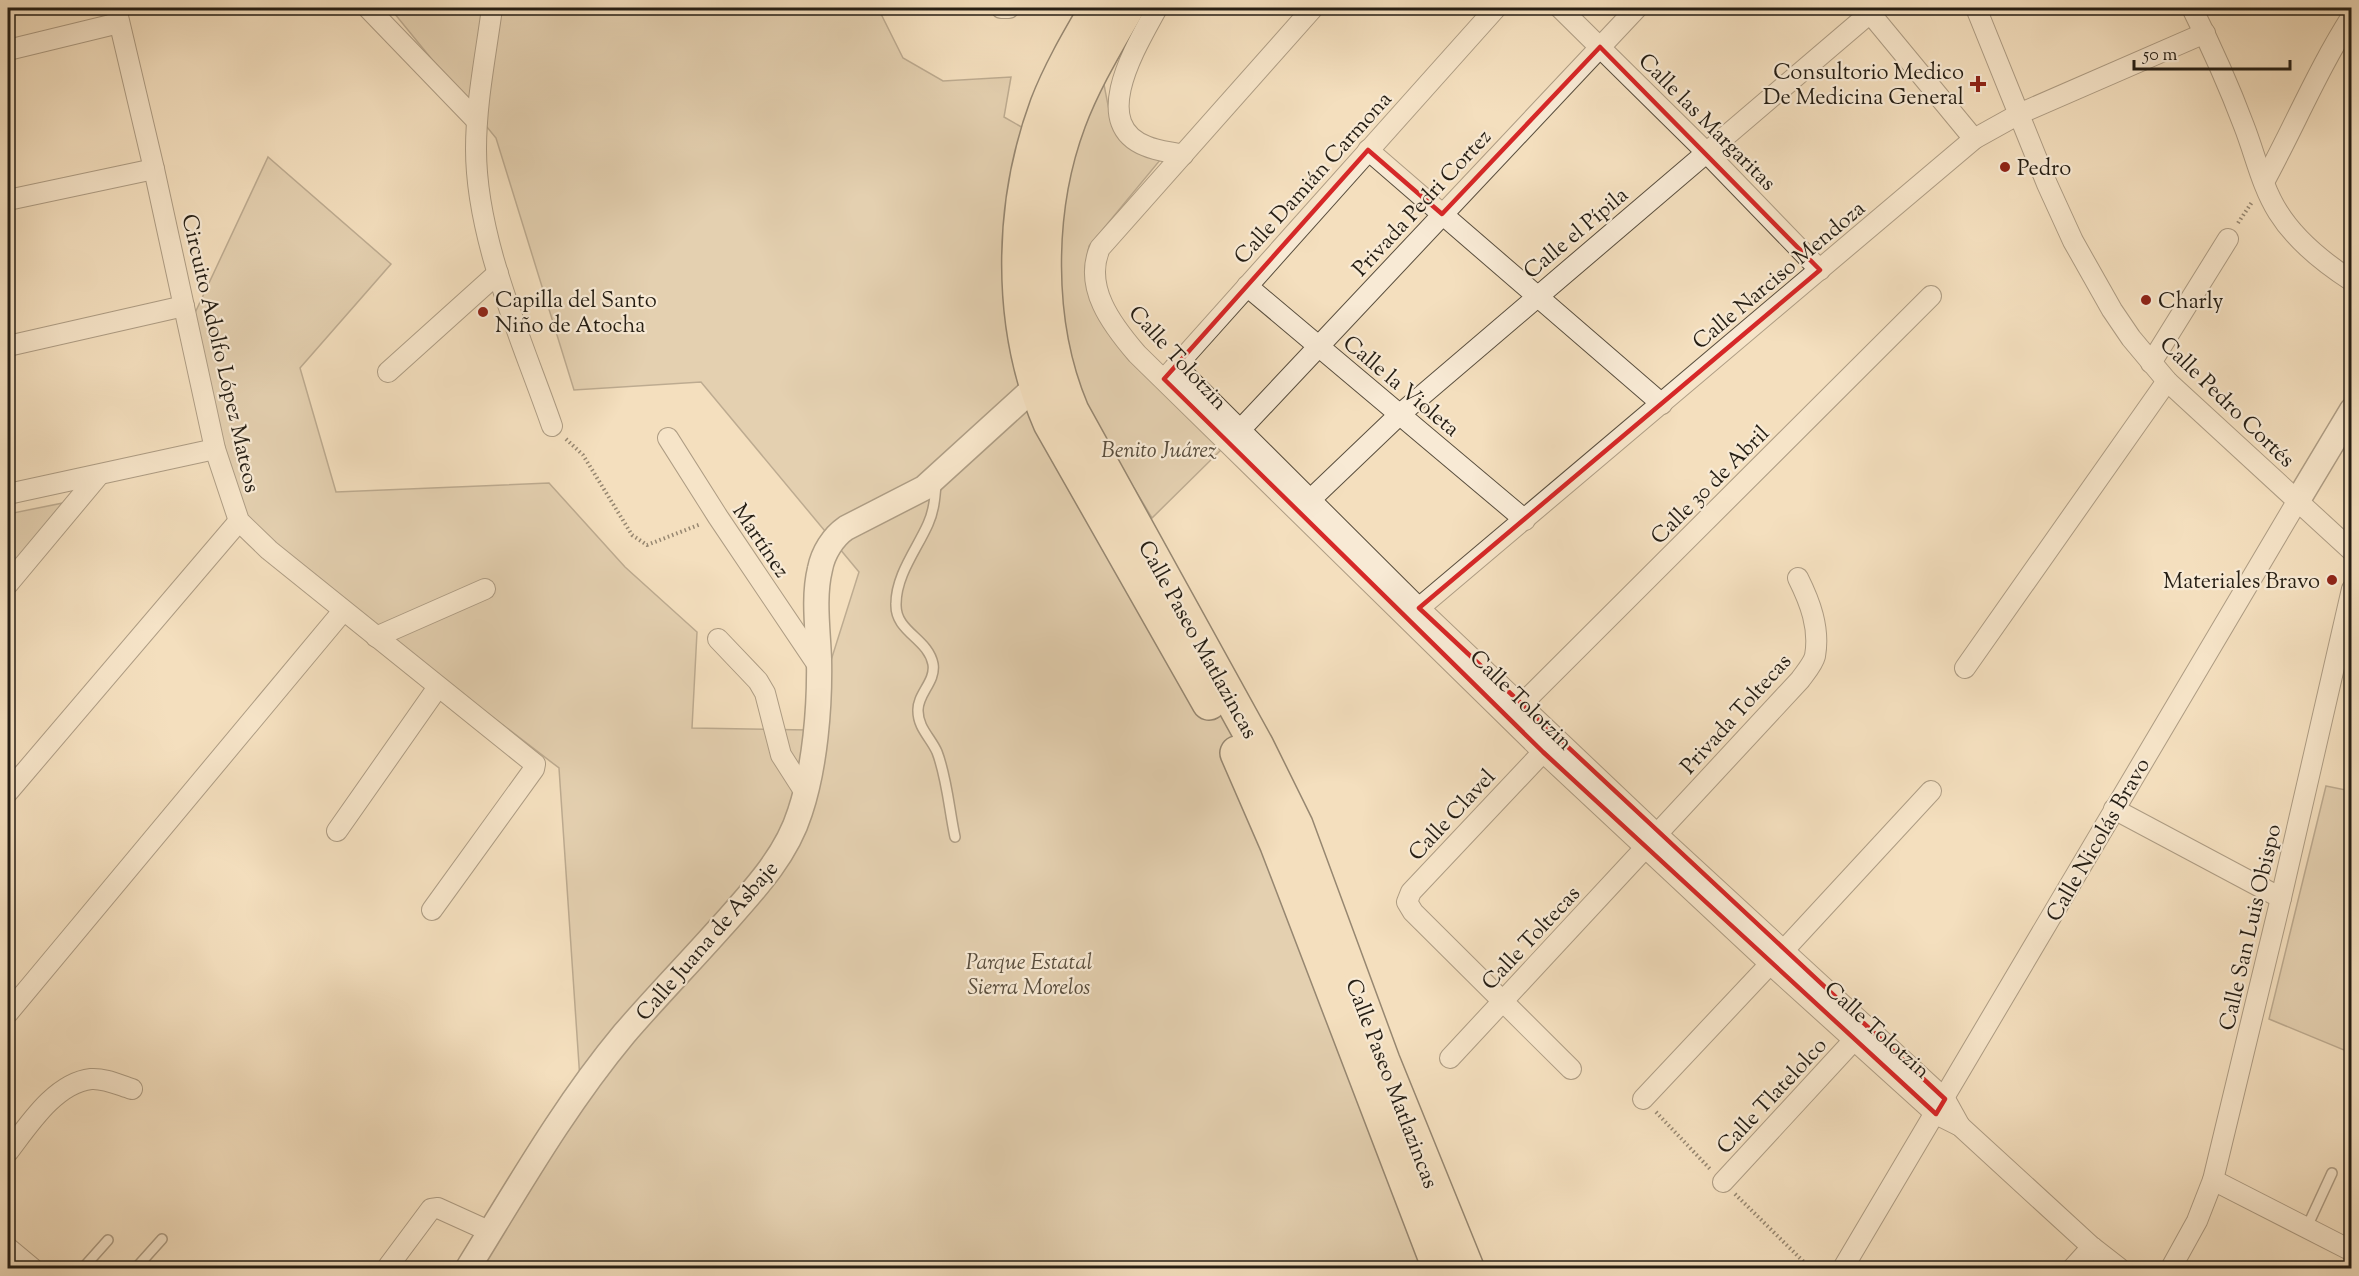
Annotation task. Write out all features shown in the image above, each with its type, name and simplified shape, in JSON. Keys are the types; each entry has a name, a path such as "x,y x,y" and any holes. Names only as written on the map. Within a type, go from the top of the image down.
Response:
{"highway":[{"name":"Calle Paseo Matlazincas","path":"1097,8 1063,67 1047,104 1034,145 1024,198 1018,258 1019,287 1030,367 1050,423 1060,442 1248,777 1439,1269"},
{"name":"Calle Paseo Matlazincas","path":"1127,8 1078,98 1068,123 1053,177 1048,205 1045,258 1048,320 1055,364 1072,411 1252,736 1296,825 1379,1050 1467,1269"}],"street":[{"path":"368,8 477,121"},
{"path":"492,8 477,121 478,185 498,273 552,426"},
{"path":"1001,8 1009,8"},
{"path":"1157,8 1125,73 1118,113 1126,131 1134,140 1146,146 1183,155 1313,8"},
{"name":"Calle Damián Carmona","path":"1170,373 1496,8"},
{"name":"Calle las Margaritas","path":"1560,8 1706,152 1820,270"},
{"name":"Privada Pedri Cortez","path":"1240,430 1637,8"},
{"name":"Calle Pedro Cortés","path":"1976,8 2047,184 2073,242 2112,310 2167,381 2352,551"},
{"path":"2192,8 2234,99 2277,211 2288,226 2330,267 2352,282"},
{"path":"1873,10 1974,139"},
{"name":"Calle el Pípila","path":"1310,500 1399,415 1873,10"},
{"path":"8,50 117,15"},
{"name":"Circuito Adolfo López Mateos","path":"117,15 154,169 215,449 239,521 263,545 344,611 534,761 534,769 432,910"},
{"path":"2264,182 2331,48 2352,16"},
{"name":"Calle Narciso Mendoza","path":"1419,608 1974,139 2019,114 2205,33"},
{"path":"1368,150 1662,404"},
{"name":"Calle Tolotzin","path":"1183,155 1100,248 1094,270 1097,290 1112,321 1126,341 1170,373 1240,430 1419,608 1521,705 1770,964 1854,1040 1941,1106"},
{"path":"8,200 154,169"},
{"path":"2151,363 2228,239"},
{"path":"388,372 498,273"},
{"name":"Calle la Violeta","path":"1247,286 1525,520"},
{"name":"Calle 30 de Abril","path":"1521,705 1931,296"},
{"path":"8,346 184,306"},
{"name":"Calle Tolotzin","path":"1170,373 1256,472 1543,752 1785,950 1960,1126 2119,1269"},
{"path":"1965,668 2167,381"},
{"name":"Calle Juana de Asbaje","path":"468,1269 596,1070 624,1035 760,884 784,850 797,823 806,794 813,756 819,668 818,583 820,569 829,547 840,532 846,528 907,498 937,478 1036,386"},
{"name":"Calle Nicolás Bravo","path":"1843,1269 2352,410"},
{"name":"Martínez","path":"668,438 819,668"},
{"path":"8,494 215,449"},
{"path":"8,584 99,475"},
{"path":"8,792 239,521"},
{"name":"Privada Toltecas","path":"1651,841 1800,680 1811,665 1815,657 1816,633 1811,603 1798,578"},
{"path":"376,637 485,589"},
{"name":"Calle San Luis Obispo","path":"2171,1269 2197,1221 2213,1180 2352,589"},
{"path":"8,1013 344,611"},
{"path":"718,639 758,681 765,693 781,755 806,794"},
{"path":"337,831 438,687"},
{"name":"Calle Clavel","path":"1503,1001 1413,912 1407,902 1411,892 1543,752"},
{"path":"1785,950 1931,791"},
{"path":"2114,809 2281,898"},
{"name":"Calle Toltecas","path":"1450,1058 1651,841"},
{"path":"1643,1099 1770,964"},
{"path":"1503,1001 1571,1069"},
{"name":"Calle Tlatelolco","path":"1723,1182 1854,1040"},
{"path":"8,1152 47,1105 63,1091 79,1082 102,1080 132,1089"},
{"path":"2213,1180 2352,1251"},
{"path":"387,1269 431,1209 438,1208 491,1232"},
{"path":"2073,1269 2092,1247"},
{"path":"8,1248 32,1269"}],"lane":[{"path":"937,478 933,508 903,574 896,606 901,624 921,642 933,663 931,678 917,709 922,729 938,753 955,837"},
{"path":"2307,1227 2332,1173"},
{"path":"136,1269 162,1239"},
{"path":"83,1269 108,1240"}],"path":[{"path":"2228,239 2264,182"},
{"path":"552,426 583,455 632,536 647,545 718,517"}],"highlighted area":[{"path":"1600,47 1820,270 1419,608 1945,1099 1936,1114 1543,752 1164,379 1368,150 1442,214"}],"green space":[{"name":"Parque Estatal Sierra Morelos","path":"390,8 878,8 903,58 943,81 1011,77 1004,117 1025,129 1017,276 1253,754 1456,1268 472,1268 580,1080 559,768 248,529 223,455 194,315 268,157 391,264 300,368 336,492 549,483 625,567 697,632 692,728 809,730 859,572 701,382 574,390 496,138"},
{"name":"Benito Juárez","path":"1103,80 1110,115 1120,139 1133,149 1161,159 1089,246 1085,268 1089,294 1221,450 1152,518 1084,399 1068,351 1063,323 1058,266 1060,211 1075,146"},
{"path":"63,503 8,571 8,514"},
{"path":"2326,786 2351,791 2351,1053 2269,1019"}],"place":[{"name":"Consultorio Medico De Medicina General","path":"1978,84"},
{"name":"Pedro","path":"2005,167"},
{"name":"Charly","path":"2146,300"},
{"name":"Capilla del Santo Niño de Atocha","path":"483,312"},
{"name":"Materiales Bravo","path":"2332,580"}]}
